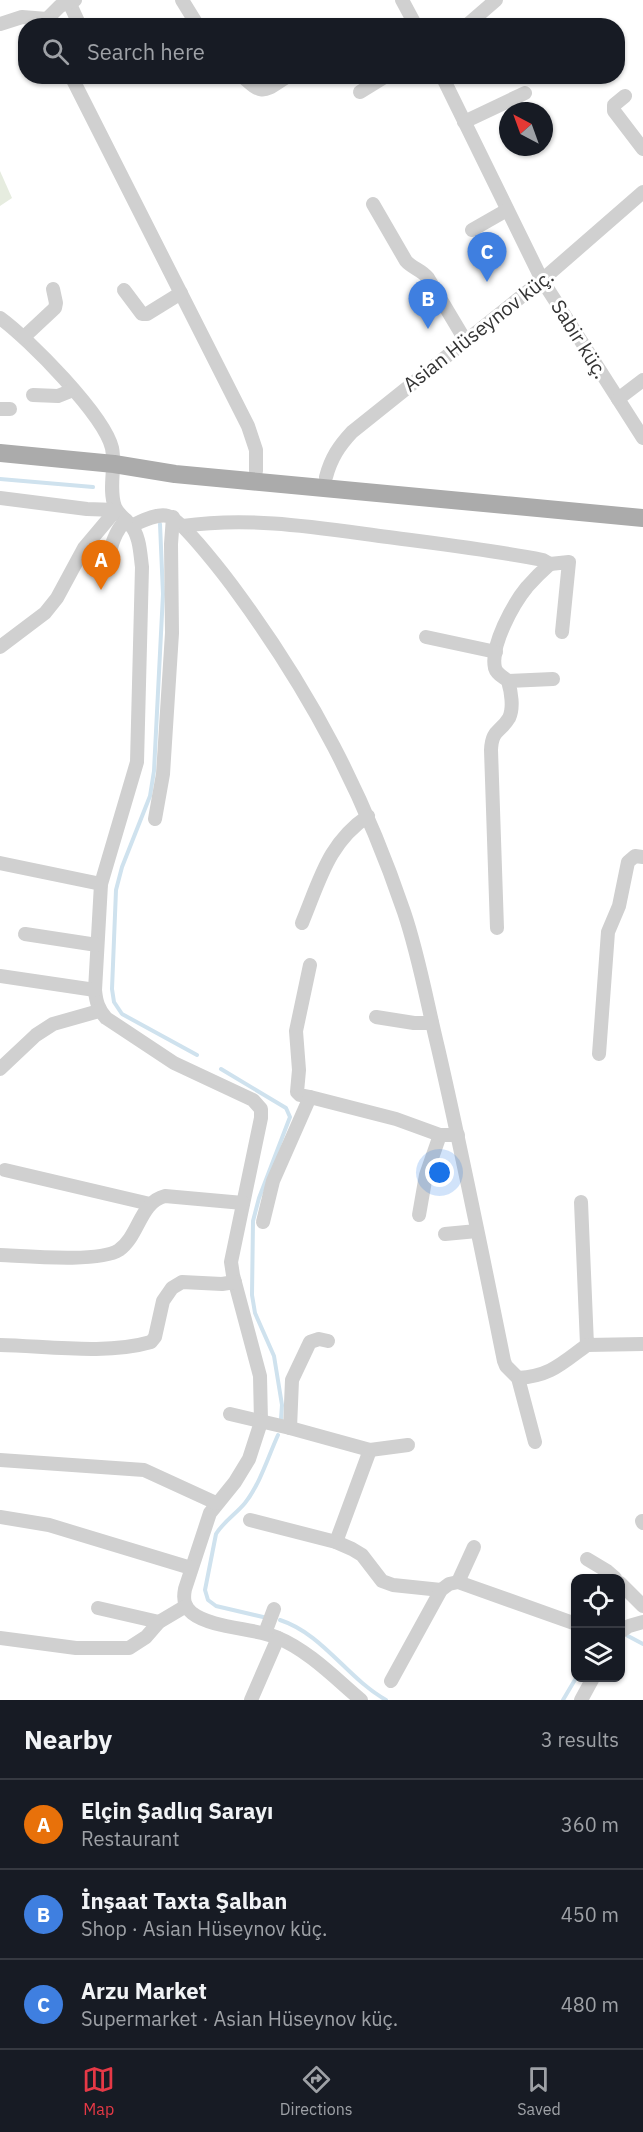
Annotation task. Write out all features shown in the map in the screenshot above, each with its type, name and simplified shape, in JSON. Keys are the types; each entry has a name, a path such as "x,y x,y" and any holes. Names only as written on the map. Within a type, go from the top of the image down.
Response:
{"main road":[{"path":"0,453 114,464 175,474 643,518"},
{"path":"114,464 175,464 643,508"}],"street":[{"path":"182,0 193,18"},
{"path":"402,0 412,18"},
{"path":"475,18 496,0"},
{"path":"49,18 52,12 72,1 77,18"},
{"path":"0,24 18,18"},
{"path":"75,84 248,426 256,450 256,471"},
{"path":"251,84 256,89 264,91 275,84"},
{"path":"360,92 373,84"},
{"name":"Sabir küç.","path":"446,84 542,280 643,438"},
{"path":"464,122 525,93"},
{"path":"625,96 614,105 614,111 643,149"},
{"name":"Asian Hüseynov küç.","path":"326,477 331,460 339,446 352,432 542,280 643,192"},
{"path":"372,204 406,261 428,278 465,340"},
{"path":"472,230 507,210"},
{"path":"24,337 55,308 53,289"},
{"path":"124,290 142,314 147,314 181,293"},
{"path":"0,318 24,337 73,390 107,433 114,464 113,500 140,545 142,567 137,762 101,884 95,990 99,1011 161,1055 253,1101 261,1109 231,1262 260,1376 261,1422 249,1459 235,1482 210,1513 183,1598 193,1614 209,1621 271,1636 312,1660 361,1700"},
{"path":"618,399 643,380"},
{"path":"33,395 58,396 73,390"},
{"path":"0,498 93,509 124,518 166,515 178,522 231,584 271,638 303,689 352,780 404,913 458,1134 504,1361 518,1378 535,1442"},
{"path":"105,571 114,537 124,518"},
{"path":"0,647 45,613 57,598 84,549 124,518"},
{"path":"178,522 266,522 482,550 543,560 550,564 569,562 562,632"},
{"path":"155,819 163,774 172,633 171,544 178,522"},
{"path":"550,564 527,586 507,618 496,652 495,669 508,681 553,679"},
{"path":"426,637 496,652"},
{"path":"497,928 490,750 494,733 508,719 512,711 508,681"},
{"path":"302,923 332,852 340,839 354,825 368,816"},
{"path":"599,1054 608,932 619,906 628,862 635,856 643,857"},
{"path":"0,863 101,884"},
{"path":"25,934 98,945"},
{"path":"310,964 296,1031 297,1092 300,1095 396,1119 440,1135 458,1134"},
{"path":"0,976 95,990"},
{"path":"0,1069 36,1035 52,1024 99,1011"},
{"path":"376,1017 414,1023 432,1023"},
{"path":"263,1222 273,1181 310,1097"},
{"path":"419,1215 424,1183 440,1135"},
{"path":"5,1170 150,1204"},
{"path":"0,1255 97,1257 110,1255 126,1244 150,1204 165,1196 243,1203"},
{"path":"581,1202 587,1345"},
{"path":"445,1234 477,1231"},
{"path":"0,1345 105,1348 144,1344 151,1342 155,1337 163,1301 172,1288 182,1282 212,1284 235,1282"},
{"path":"290,1428 292,1380 295,1370 310,1342 319,1339 328,1341"},
{"path":"518,1378 536,1377 553,1370 587,1345 643,1344"},
{"path":"230,1414 370,1450 408,1445"},
{"path":"336,1542 370,1450"},
{"path":"0,1460 144,1470 216,1503"},
{"path":"0,1517 49,1525 191,1568"},
{"path":"250,1520 336,1542 352,1549 362,1555 382,1581 393,1585 441,1590"},
{"path":"458,1582 474,1547"},
{"path":"586,1559 610,1574"},
{"path":"391,1681 441,1590 449,1584 458,1582 571,1622"},
{"path":"625,1588 643,1606"},
{"path":"0,1638 76,1648 129,1648 138,1644 159,1622 186,1606"},
{"path":"98,1608 159,1622"},
{"path":"251,1700 271,1636 274,1609"},
{"path":"625,1629 643,1622"},
{"path":"581,1700 590,1682"}],"shaded area":[{"path":"0,171 12,198 0,206"}],"waterway":[{"path":"0,479 93,487"},
{"path":"160,524 163,594 154,771 150,796 122,867 116,890 112,989 114,1002 122,1014 197,1055"},
{"path":"221,1069 286,1108 290,1117 259,1198 253,1221 252,1295 255,1313 274,1356 282,1405 281,1419"},
{"path":"263,1617 216,1606 208,1600 205,1590 216,1534 250,1496 278,1435"},
{"path":"280,1620 309,1635 372,1691 386,1700"},
{"path":"628,1636 643,1644"},
{"path":"563,1700 574,1682"}],"place":[{"name":"Arzu Market","path":"487,282"},
{"name":"İnşaat Taxta Şalban","path":"428,329"},
{"name":"Elçin Şadlıq Sarayı","path":"101,590"}]}
